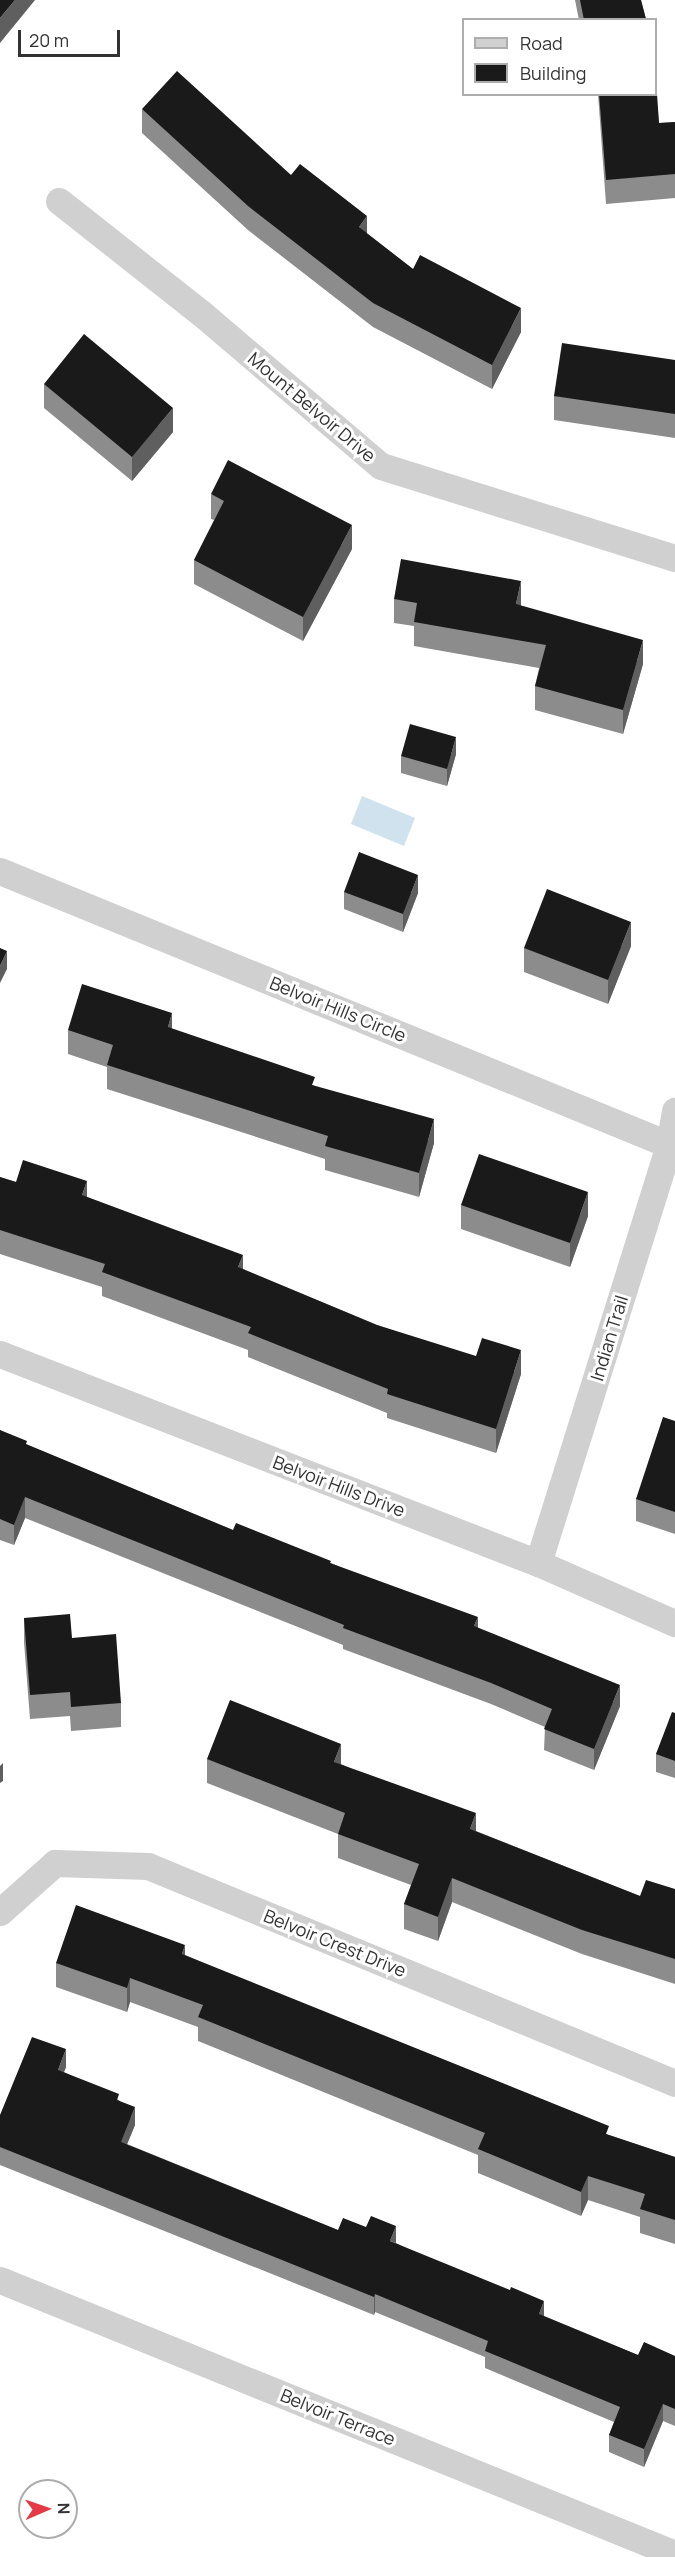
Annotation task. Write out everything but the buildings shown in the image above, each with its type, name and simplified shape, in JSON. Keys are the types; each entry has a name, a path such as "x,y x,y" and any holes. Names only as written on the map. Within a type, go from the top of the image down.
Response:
{"street":[{"name":"Mount Belvoir Drive","path":"59,201 201,313 381,466 675,558"},
{"name":"Belvoir Hills Circle","path":"0,871 672,1146"},
{"name":"Indian Trail","path":"538,1563 672,1146 675,1111"},
{"name":"Belvoir Hills Drive","path":"0,1354 538,1563 675,1623"},
{"name":"Belvoir Crest Drive","path":"0,1912 56,1863 148,1866 675,2083"},
{"name":"Belvoir Terrace","path":"0,2280 675,2554"}],"water":[{"path":"362,796 415,818 404,846 351,824"}]}
